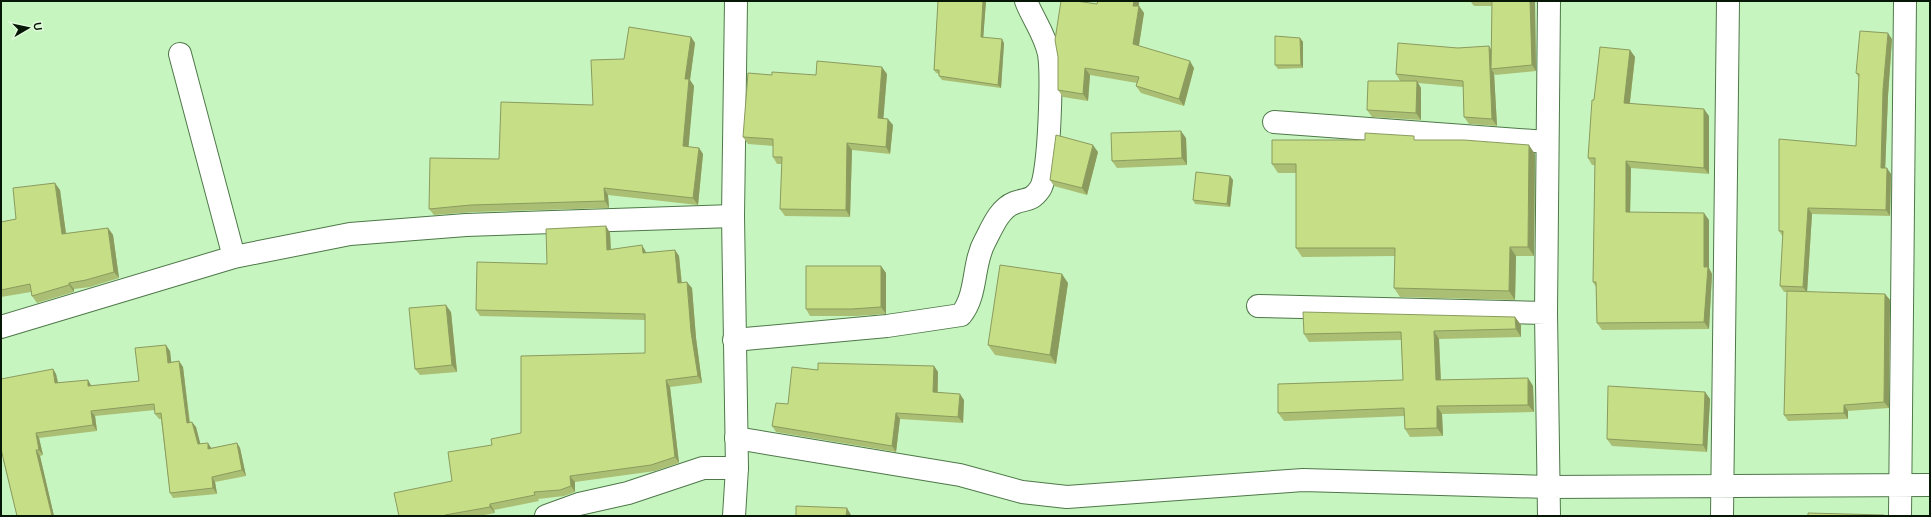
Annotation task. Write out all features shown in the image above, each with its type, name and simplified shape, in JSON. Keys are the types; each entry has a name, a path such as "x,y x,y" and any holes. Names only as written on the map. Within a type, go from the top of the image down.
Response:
{"street":[{"path":"734,516 736,438 733,216 736,1"},
{"path":"734,340 887,326 961,315 968,306 983,245 1000,214 1014,203 1030,200 1041,188 1046,167 1049,115 1049,55 1042,32 1026,1"},
{"path":"1549,1 1546,313 1549,516"},
{"path":"1722,516 1728,1"},
{"path":"1900,516 1906,1"},
{"path":"180,54 234,257"},
{"path":"1274,122 1547,142"},
{"path":"1,327 234,257 350,234 466,225 733,216"},
{"path":"1258,306 1546,313"},
{"path":"736,438 960,476 1022,492 1068,497 1303,480 1548,487 1930,485"},
{"path":"546,516 579,504 628,493 703,468 736,468"}],"building":[{"path":"938,1 983,1 981,37 1002,39 998,85 939,76 939,70 934,70"},
{"path":"1061,1 1076,1 1097,4 1098,1 1134,1 1133,6 1139,6 1133,44 1190,61 1179,99 1136,86 1139,77 1085,68 1083,94 1058,90 1058,57 1055,40"},
{"path":"1492,1 1530,1 1532,65 1491,69"},
{"path":"629,27 691,37 685,79 689,79 683,146 699,148 693,198 604,188 605,201 471,205 429,209 430,158 499,159 501,102 593,105 591,60 624,59"},
{"path":"1860,31 1888,33 1883,90 1881,168 1887,168 1886,210 1808,208 1803,287 1780,286 1783,231 1779,231 1779,139 1856,146 1859,74 1856,73"},
{"path":"1275,36 1300,38 1301,65 1275,65"},
{"path":"1398,43 1458,48 1489,46 1492,119 1464,117 1463,81 1396,74"},
{"path":"1600,47 1630,50 1624,103 1704,109 1704,168 1626,161 1626,212 1704,213 1704,267 1708,267 1704,322 1597,323 1596,282 1593,282 1595,158 1588,158 1592,100 1594,100"},
{"path":"817,61 882,67 878,118 888,119 886,147 847,143 846,210 780,209 782,157 773,157 773,139 743,137 748,73 772,75 772,72 816,75"},
{"path":"1368,81 1417,81 1416,113 1367,110"},
{"path":"1181,131 1182,158 1112,161 1111,133"},
{"path":"1365,133 1414,136 1414,140 1464,140 1529,145 1528,247 1510,247 1509,291 1394,288 1395,248 1296,248 1296,164 1272,164 1272,140 1365,140"},
{"path":"1056,135 1093,145 1082,188 1050,180"},
{"path":"1196,172 1230,176 1227,204 1193,200"},
{"path":"55,183 62,234 108,228 114,272 69,283 69,285 32,296 30,284 1,290 1,222 16,219 13,188"},
{"path":"606,226 607,250 642,245 643,253 675,250 678,283 687,282 691,332 698,376 666,380 675,457 651,465 570,476 571,486 560,490 534,492 535,495 490,504 490,507 445,516 399,516 394,493 452,481 448,452 492,445 491,439 521,433 521,356 645,353 645,314 476,310 477,262 547,264 546,229"},
{"path":"1000,265 1062,274 1050,355 988,345"},
{"path":"806,266 881,266 881,307 852,309 806,309"},
{"path":"1787,291 1885,294 1884,402 1844,405 1844,413 1784,415"},
{"path":"446,305 452,365 415,369 409,308"},
{"path":"1303,312 1515,317 1516,329 1434,331 1436,380 1528,378 1528,405 1437,406 1437,428 1405,429 1404,408 1278,413 1278,384 1403,380 1401,332 1304,334"},
{"path":"166,345 168,363 179,361 187,423 192,422 198,444 208,443 208,449 237,443 242,470 212,477 213,488 170,493 161,413 155,414 154,404 91,411 93,425 36,433 39,450 36,450 52,516 17,516 1,449 1,379 53,369 55,383 88,380 88,386 139,381 135,348"},
{"path":"818,363 934,366 933,392 960,394 958,417 896,413 892,446 772,426 776,403 788,404 792,367 818,370"},
{"path":"1608,386 1705,392 1703,445 1607,439"},
{"path":"796,506 847,508 846,516 796,516"},
{"path":"1808,513 1884,515 1884,516 1808,516"}]}
